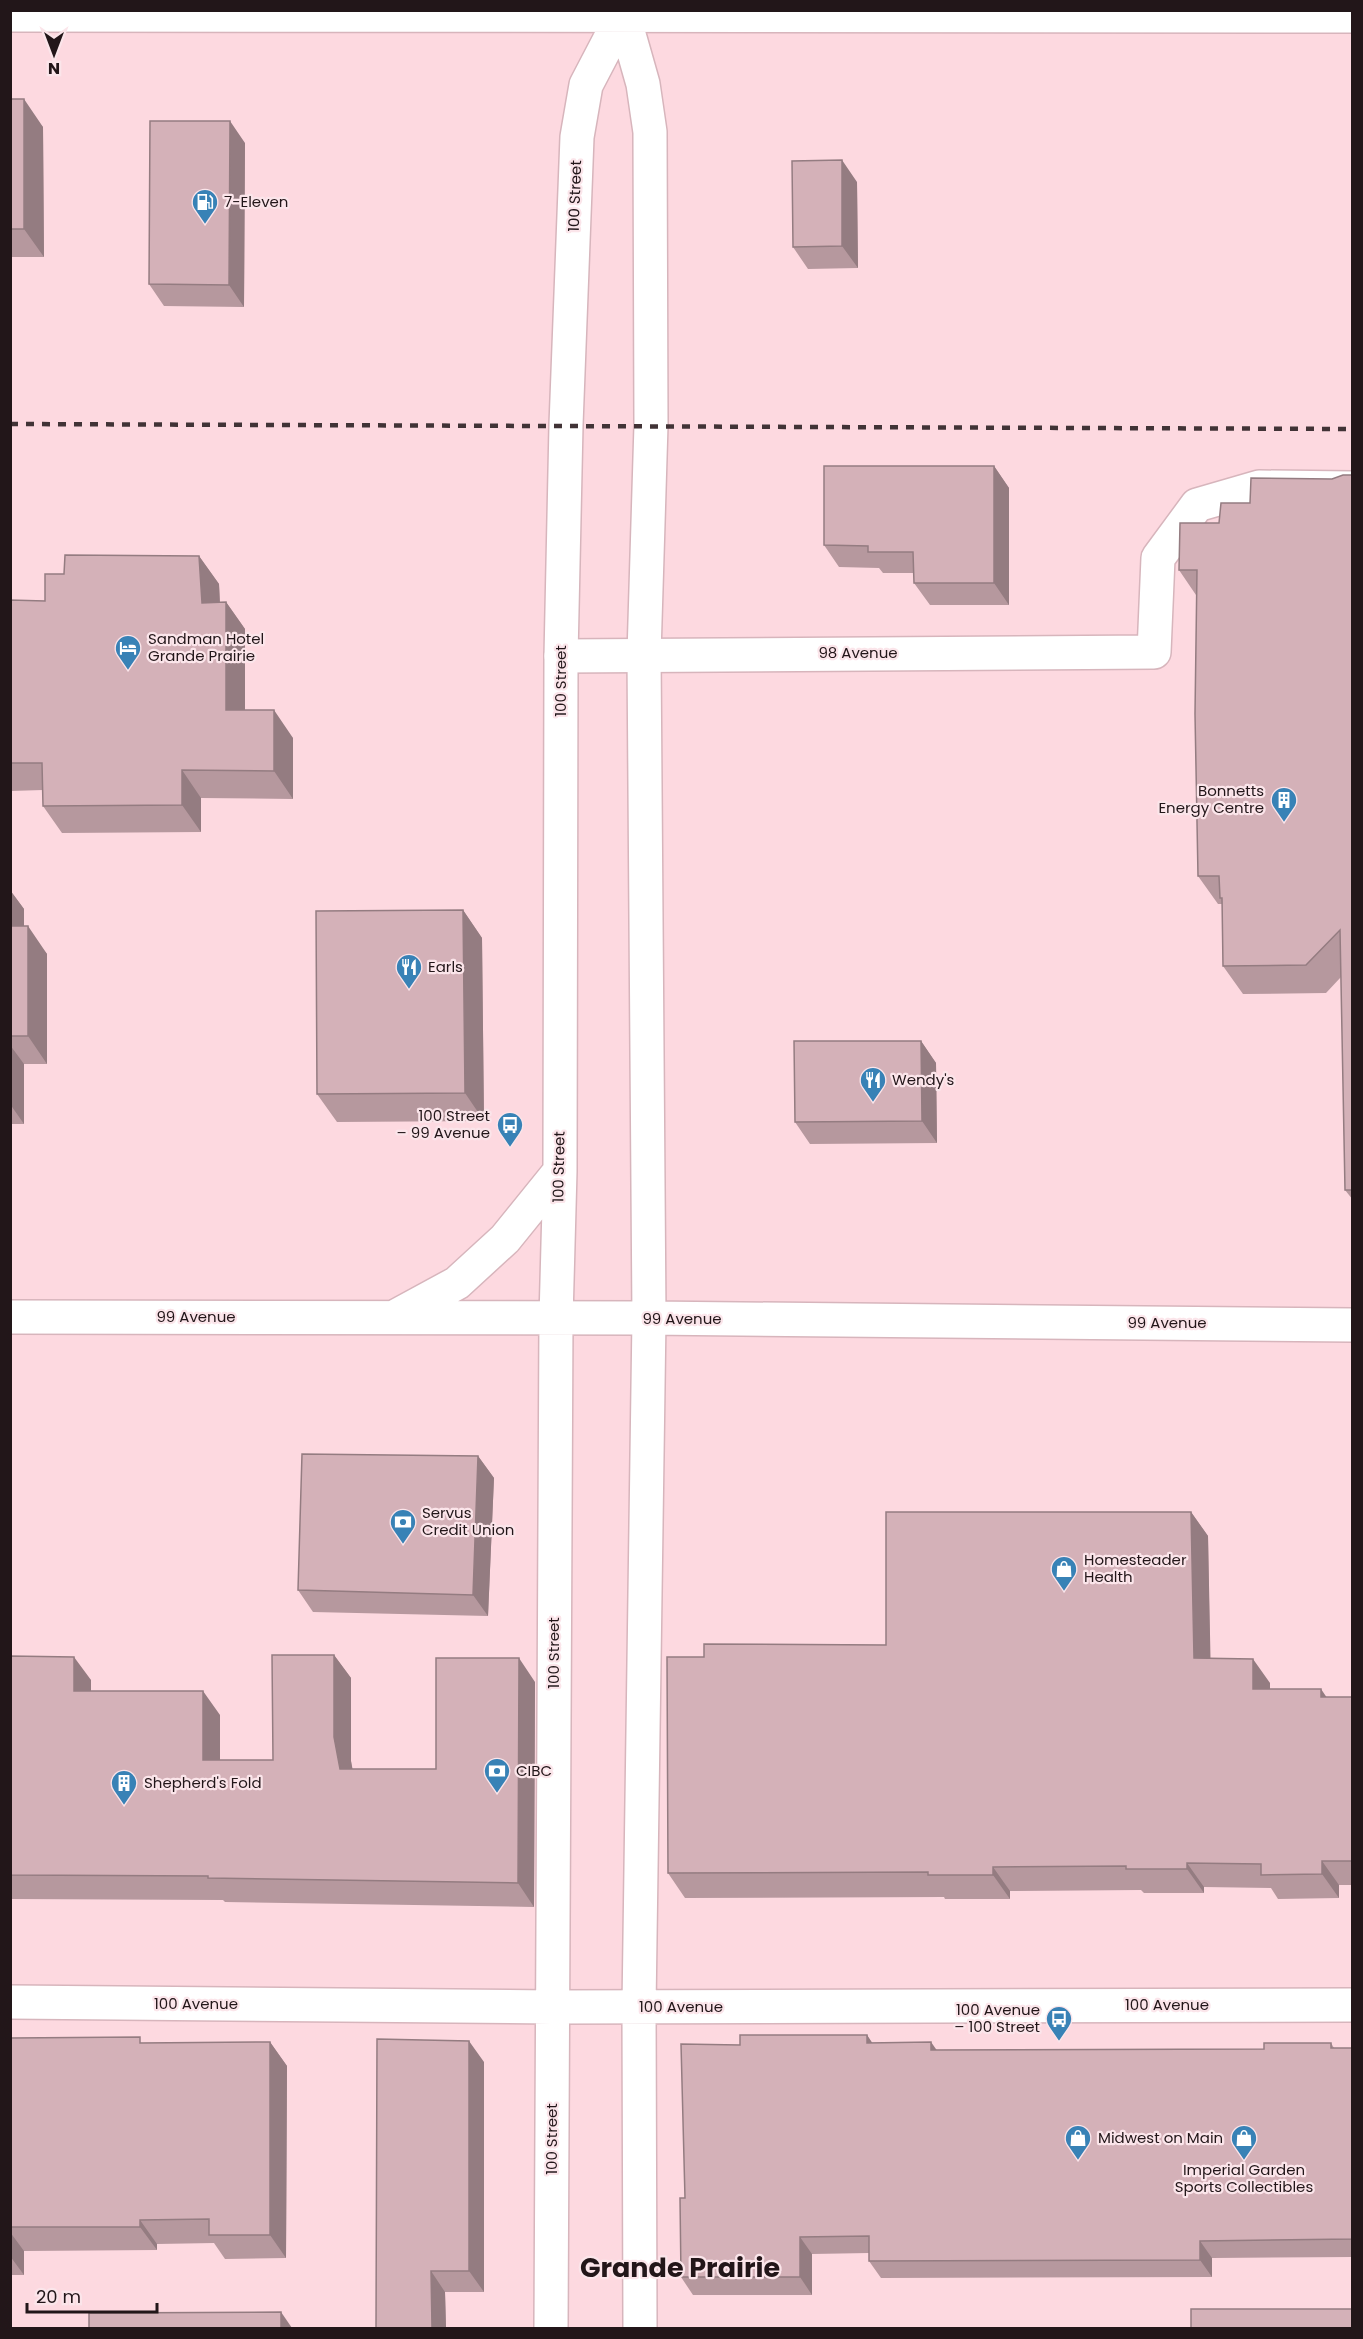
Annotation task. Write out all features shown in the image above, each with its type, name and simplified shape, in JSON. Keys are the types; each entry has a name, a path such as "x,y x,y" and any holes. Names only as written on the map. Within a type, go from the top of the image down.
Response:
{"main road":[{"path":"622,13 643,84 650,132 651,425 644,654 649,1318 639,2007 640,2328"},
{"path":"10,15 622,13 1353,16"},
{"name":"100 Street","path":"552,2328 556,1318 560,1171 561,656 566,425 577,137 586,85 622,13"},
{"name":"98 Avenue","path":"561,656 1154,652 1158,558 1197,505 1259,487 1353,488"},
{"path":"395,1317 457,1283 505,1239 560,1171"},
{"name":"99 Avenue","path":"10,1317 649,1318 1353,1325"},
{"name":"100 Avenue","path":"10,2002 552,2007 1353,2004"}],"shaded area":[{"path":"11,11 1352,11 1352,2328 11,2328"}],"building":[{"path":"10,99 24,99 24,229 10,229"},
{"name":"7-Eleven","path":"150,121 230,121 229,285 149,284"},
{"path":"842,160 842,246 793,247 792,161"},
{"path":"824,466 994,466 994,583 914,583 913,552 868,552 868,546 824,545"},
{"name":"Bonnetts Energy Centre","path":"1343,475 1353,475 1353,1190 1345,1190 1340,930 1306,965 1223,966 1222,898 1220,898 1219,876 1198,876 1195,714 1197,570 1179,570 1180,523 1219,523 1221,503 1250,503 1251,478 1332,479"},
{"name":"Sandman Hotel Grande Prairie","path":"65,555 199,556 202,603 226,602 226,710 274,710 274,771 182,770 182,805 43,806 42,763 10,763 10,600 45,601 45,574 64,574"},
{"name":"Earls","path":"463,910 465,1093 317,1094 316,911"},
{"path":"10,926 28,926 28,1036 10,1036"},
{"name":"Wendy's","path":"794,1041 921,1041 922,1121 795,1122"},
{"name":"Servus Credit Union","path":"302,1454 478,1456 473,1595 298,1590"},
{"path":"886,1512 1191,1512 1194,1658 1253,1659 1253,1689 1321,1689 1321,1697 1353,1697 1353,1861 1322,1861 1322,1874 1261,1875 1261,1864 1187,1863 1187,1869 1126,1869 1126,1866 993,1867 993,1875 928,1875 928,1872 668,1873 667,1657 704,1657 704,1644 886,1645"},
{"path":"272,1655 334,1655 334,1737 340,1769 436,1769 436,1658 519,1658 518,1883 208,1878 208,1876 10,1875 10,1656 74,1657 74,1691 203,1691 203,1760 273,1760"},
{"path":"740,2035 867,2035 867,2043 931,2042 931,2050 1264,2049 1264,2043 1331,2043 1331,2048 1353,2048 1353,2239 1200,2241 1200,2260 869,2261 869,2236 800,2237 800,2277 681,2277 680,2198 685,2198 681,2044 740,2045"},
{"path":"140,2037 140,2043 270,2042 270,2235 209,2235 209,2219 140,2220 140,2227 10,2227 10,2038"},
{"path":"377,2039 469,2041 469,2271 431,2271 432,2328 376,2328"},
{"path":"1191,2309 1353,2309 1353,2328 1191,2328"},
{"path":"281,2312 281,2328 89,2328 89,2313"}],"railway":[{"path":"10,424 1352,429"}],"place":[{"name":"7-Eleven","path":"205,225"},
{"name":"Sandman Hotel Grande Prairie","path":"128,671"},
{"name":"Bonnetts Energy Centre","path":"1284,823"},
{"name":"Earls","path":"409,990"},
{"name":"Wendy's","path":"873,1103"},
{"name":"100 Street – 99 Avenue","path":"510,1148"},
{"name":"Servus Credit Union","path":"403,1545"},
{"name":"Homesteader Health","path":"1064,1592"},
{"name":"CIBC","path":"497,1794"},
{"name":"Shepherd's Fold","path":"124,1806"},
{"name":"100 Avenue – 100 Street","path":"1059,2042"},
{"name":"Midwest on Main","path":"1078,2161"},
{"name":"Imperial Garden Sports Collectibles","path":"1244,2161"}],"district":[{"name":"Grande Prairie","path":"680,2268"}]}
